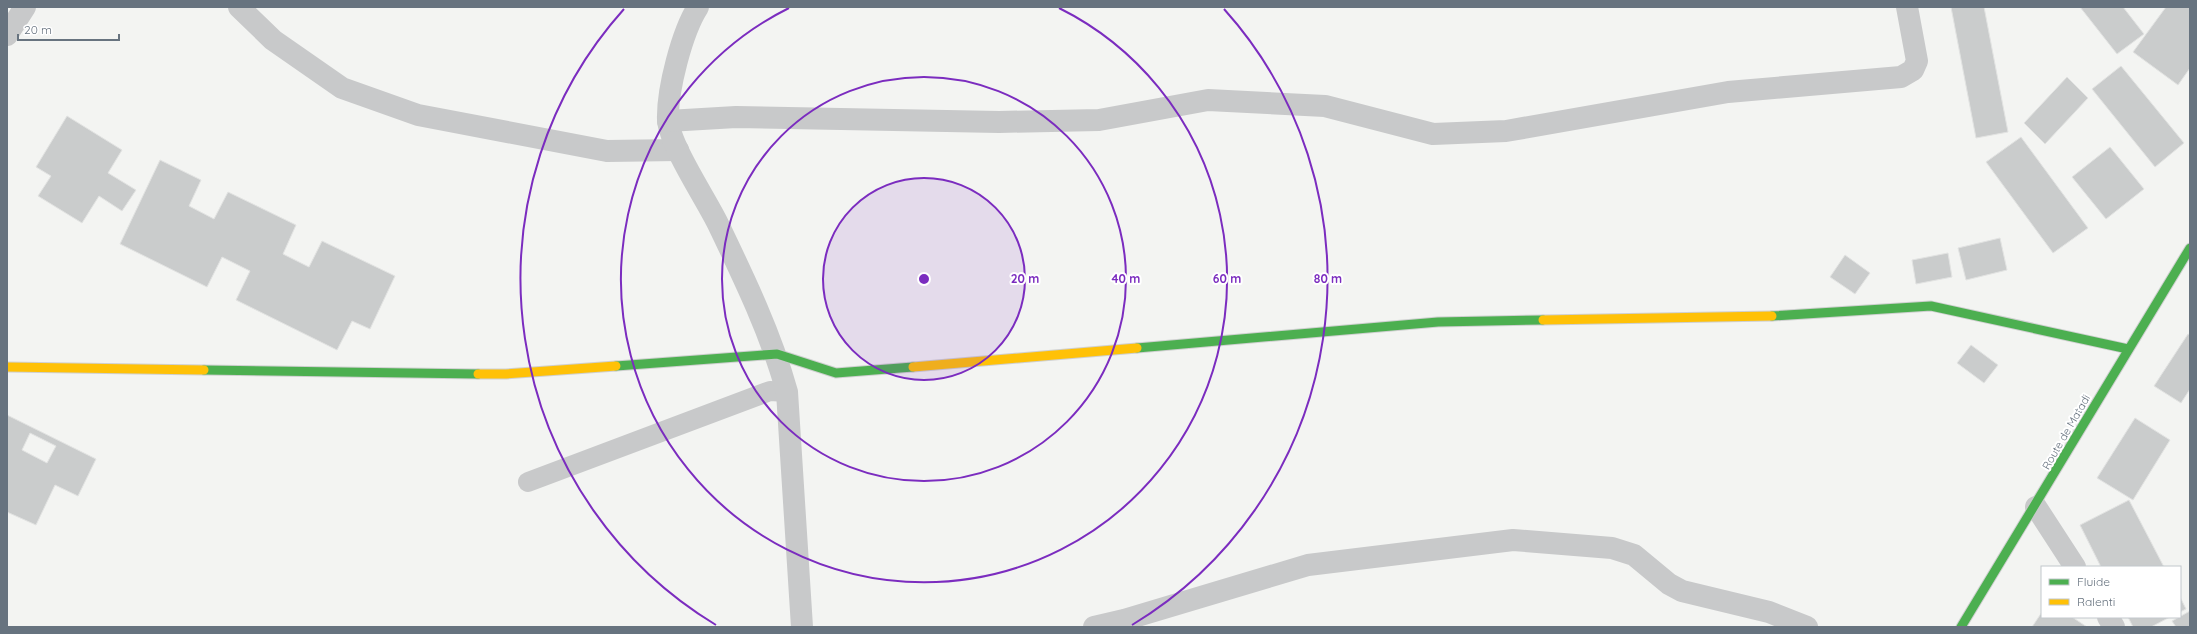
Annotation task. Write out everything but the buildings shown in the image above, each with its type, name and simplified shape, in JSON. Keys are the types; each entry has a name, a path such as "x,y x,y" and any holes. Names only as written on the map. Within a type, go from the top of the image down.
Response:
{"main road":[{"name":"Route de Matadi","path":"1962,627 2036,507 2128,348 2190,248"},
{"path":"7,367 506,374 777,354 836,373 1438,322 1801,316 1931,306 2128,348"}],"street":[{"path":"7,35 25,7"},
{"path":"239,7 273,40 342,88 418,115 607,151 678,150"},
{"path":"698,7 692,17 674,74 668,121 678,150 718,223 777,354 788,392 802,627"},
{"path":"668,121 736,117 999,122 1099,120 1208,100 1325,106 1433,134 1506,131 1728,92 1901,77 1912,70 1917,61 1907,7"},
{"path":"2036,507 2075,566"},
{"path":"1094,627 1124,620 1308,565 1513,540 1612,548 1634,555 1669,584 1682,591 1769,612 1807,627"},
{"path":"2109,618 2114,627"}],"lane":[{"path":"528,482 770,391 788,392"}],"traffic: fast":[{"path":"1961,627 2190,248"},
{"path":"1772,316 1931,306 2128,349"},
{"path":"1137,348 1438,322 1543,320"},
{"path":"616,366 777,354 836,373 913,367"},
{"path":"204,370 478,374"}],"traffic: slow":[{"path":"1543,320 1772,316"},
{"path":"913,367 1137,348"},
{"path":"478,374 506,374 616,366"},
{"path":"7,367 204,370"}]}
